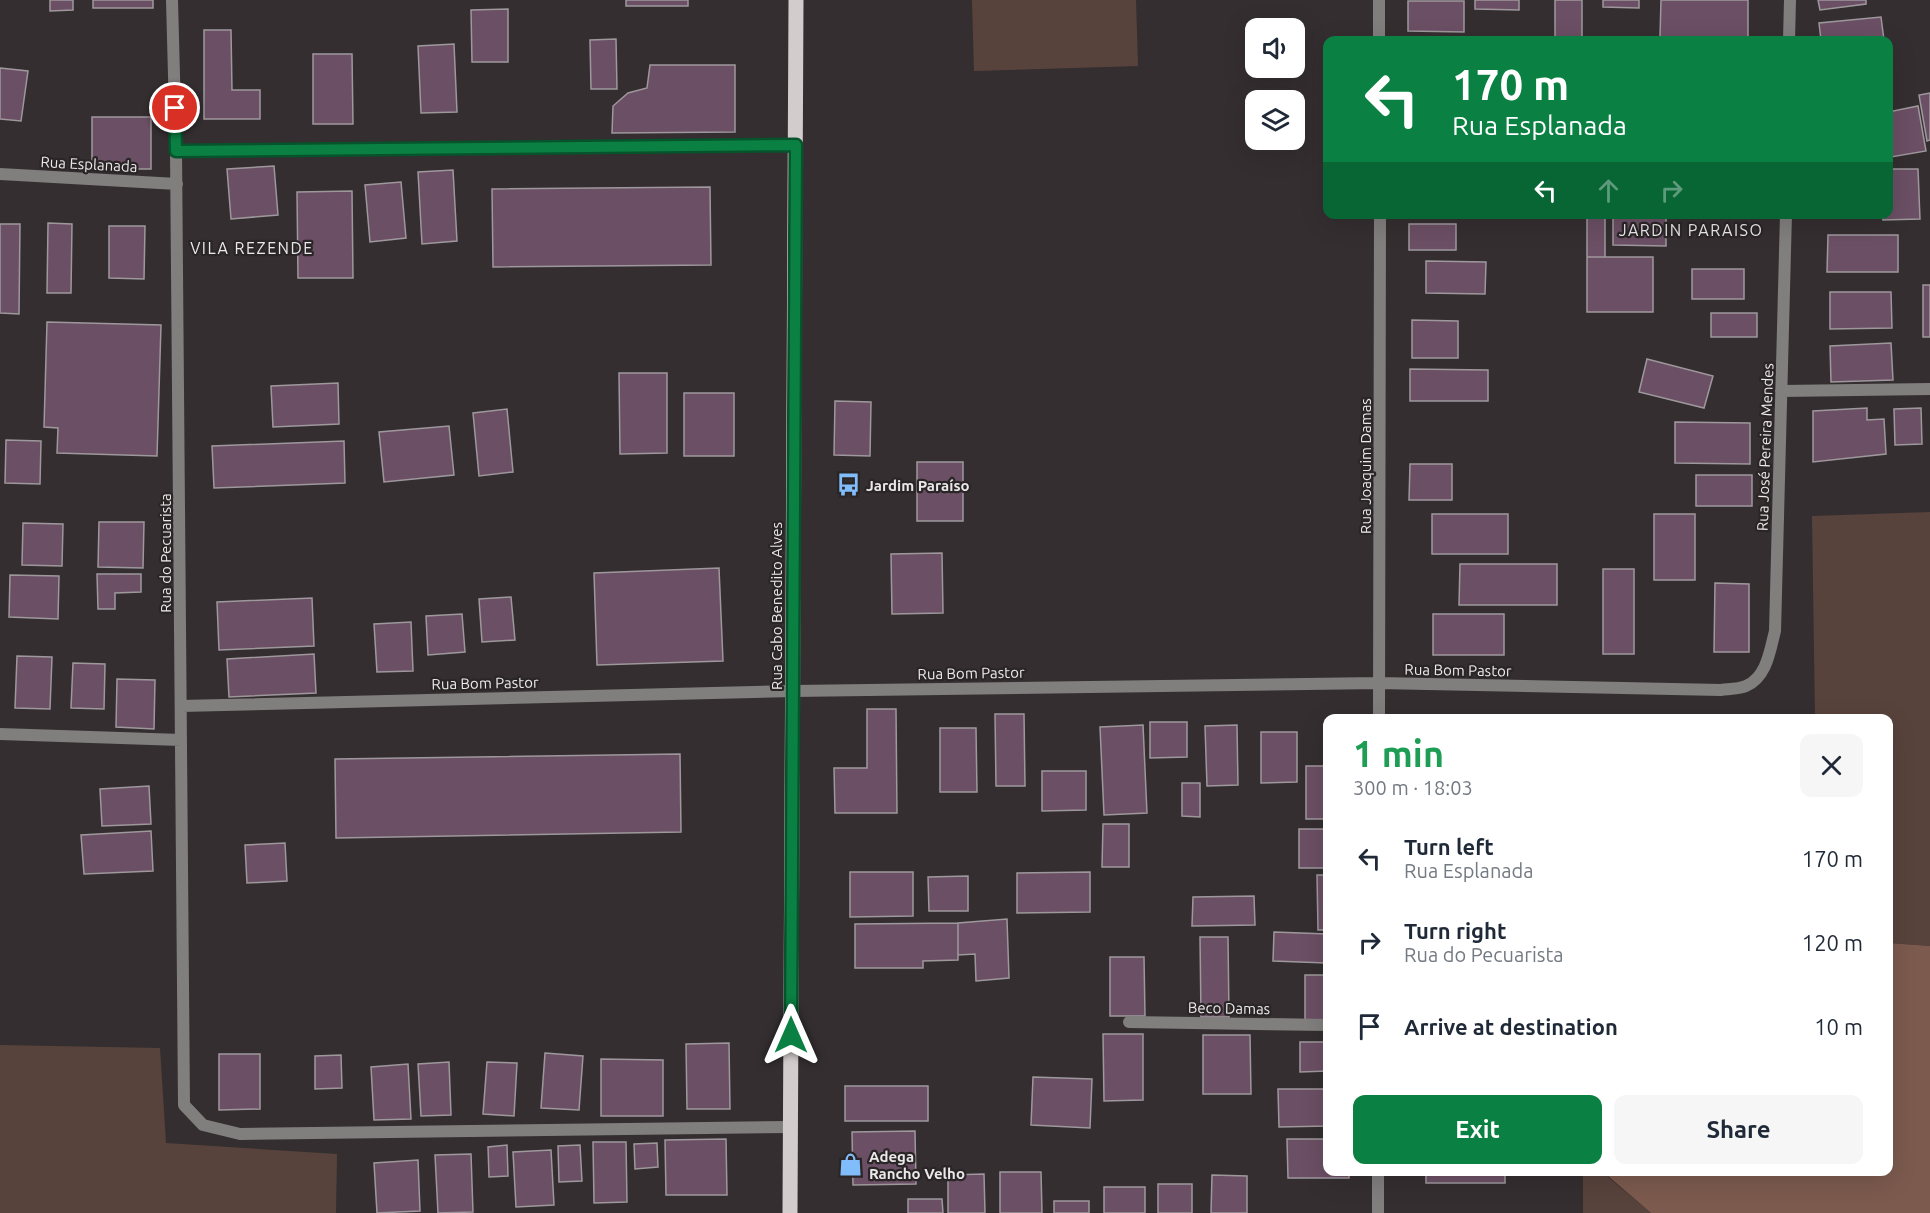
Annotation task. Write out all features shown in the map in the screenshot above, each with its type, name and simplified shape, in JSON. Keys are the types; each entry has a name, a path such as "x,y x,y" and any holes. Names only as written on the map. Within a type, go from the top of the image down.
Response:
{"main road":[{"name":"Rua Cabo Benedito Alves","path":"790,1213 796,0"}],"street":[{"name":"Rua do Pecuarista","path":"172,0 177,184 184,1105 203,1125 240,1134 791,1127"},
{"path":"1379,36 1380,0"},
{"path":"1789,36 1790,0"},
{"path":"176,151 796,145"},
{"name":"Rua Esplanada","path":"0,174 177,184"},
{"name":"Rua Joaquim Damas","path":"1379,714 1380,219"},
{"name":"Rua José Pereira Mendes","path":"1759,677 1769,656 1774,631 1786,219"},
{"path":"1781,391 1930,389"},
{"name":"Rua Bom Pastor","path":"181,706 794,691 1379,684 1721,690 1746,686 1759,677"},
{"path":"0,734 181,740"},
{"name":"Beco Damas","path":"1130,1022 1323,1025"},
{"path":"1378,1176 1378,1213"}],"shaded area":[{"path":"972,0 1136,0 1138,66 974,71"},
{"path":"1930,512 1930,946 1893,943 1893,714 1815,714 1812,516"},
{"path":"1893,943 1930,946 1930,1213 1651,1213 1608,1176 1893,1176"},
{"path":"0,1045 160,1048 166,1143 337,1154 336,1213 0,1213"},
{"path":"1583,1176 1608,1176 1651,1213 1583,1213"}],"building":[{"path":"50,0 73,0 73,10 50,11"},
{"path":"93,0 153,0 153,8 93,8"},
{"path":"626,0 688,0 688,6 626,6"},
{"path":"1475,0 1519,0 1519,10 1475,9"},
{"path":"1555,0 1582,0 1582,36 1555,36"},
{"path":"1603,0 1639,0 1639,8 1603,7"},
{"path":"1661,0 1748,0 1748,36 1660,36"},
{"path":"1818,0 1866,0 1866,4 1820,10"},
{"path":"1408,1 1464,1 1464,32 1408,31"},
{"path":"508,9 508,62 472,62 471,10"},
{"path":"1881,17 1883,36 1821,36 1819,23"},
{"path":"204,30 231,30 232,90 260,90 260,119 204,119"},
{"path":"616,39 617,89 591,89 590,40"},
{"path":"454,44 457,112 421,113 418,46"},
{"path":"313,54 352,54 353,124 313,124"},
{"path":"650,65 735,65 735,132 612,133 613,106 628,93 647,88"},
{"path":"0,68 28,71 21,121 0,119"},
{"path":"1930,93 1930,140 1927,141 1919,95"},
{"path":"1918,106 1926,151 1893,157 1893,111"},
{"path":"92,117 151,117 151,169 92,169"},
{"path":"274,166 278,215 231,219 227,169"},
{"path":"1893,169 1918,169 1920,219 1883,220 1893,219"},
{"path":"453,170 457,241 422,244 418,172"},
{"path":"401,182 406,238 370,242 365,185"},
{"path":"710,187 711,265 493,267 492,189"},
{"path":"352,191 353,278 298,278 297,192"},
{"path":"1587,219 1605,219 1605,257 1587,257"},
{"path":"1613,219 1666,219 1666,246 1613,245"},
{"path":"48,223 72,224 71,293 47,293"},
{"path":"0,224 20,224 19,314 0,313"},
{"path":"1409,224 1456,224 1456,250 1409,250"},
{"path":"109,226 145,226 144,279 109,278"},
{"path":"1828,235 1898,235 1898,272 1827,272"},
{"path":"1587,257 1653,257 1653,312 1587,312"},
{"path":"1426,261 1486,262 1485,294 1426,293"},
{"path":"1692,269 1744,269 1744,299 1692,299"},
{"path":"1923,285 1930,285 1930,337 1923,337"},
{"path":"1830,292 1891,292 1892,328 1830,329"},
{"path":"1711,313 1757,313 1757,337 1711,337"},
{"path":"1412,320 1458,321 1458,358 1412,358"},
{"path":"47,322 161,325 157,456 57,453 58,428 44,427"},
{"path":"1891,343 1893,380 1831,382 1830,346"},
{"path":"1647,359 1713,376 1704,408 1639,392"},
{"path":"1410,369 1488,370 1488,401 1410,401"},
{"path":"619,373 667,373 667,453 620,454"},
{"path":"338,383 339,424 273,427 271,386"},
{"path":"684,393 734,393 734,456 684,456"},
{"path":"835,401 871,402 870,456 834,455"},
{"path":"1867,408 1867,420 1884,419 1886,454 1813,462 1813,411"},
{"path":"1921,408 1922,444 1895,445 1894,409"},
{"path":"507,409 513,472 479,476 473,413"},
{"path":"1675,422 1750,423 1750,464 1675,463"},
{"path":"449,426 454,475 384,482 379,432"},
{"path":"6,440 41,441 40,484 5,483"},
{"path":"344,441 345,483 214,488 212,446"},
{"path":"917,462 963,462 963,521 917,521"},
{"path":"1410,464 1452,464 1452,500 1409,500"},
{"path":"1696,475 1752,475 1752,506 1696,506"},
{"path":"1432,514 1508,514 1508,554 1432,554"},
{"path":"1654,514 1695,514 1695,580 1654,580"},
{"path":"99,522 144,522 143,568 98,567"},
{"path":"23,523 63,524 62,566 22,565"},
{"path":"942,553 943,613 892,614 891,554"},
{"path":"1460,564 1557,564 1557,605 1459,605"},
{"path":"719,568 723,661 597,665 594,573"},
{"path":"1603,569 1634,569 1634,654 1603,654"},
{"path":"97,574 141,574 141,592 115,593 115,609 98,609"},
{"path":"10,575 59,576 58,619 9,617"},
{"path":"1715,583 1749,584 1749,652 1714,652"},
{"path":"511,597 515,640 482,642 479,599"},
{"path":"312,598 314,646 219,650 217,602"},
{"path":"462,614 465,652 428,655 426,616"},
{"path":"1433,614 1504,614 1504,655 1433,655"},
{"path":"411,622 413,671 377,672 374,624"},
{"path":"314,654 316,693 229,697 227,659"},
{"path":"17,656 52,657 50,709 15,708"},
{"path":"73,663 105,664 104,709 71,708"},
{"path":"117,679 155,680 154,729 116,727"},
{"path":"867,709 896,709 897,813 835,813 834,768 867,768"},
{"path":"995,714 1024,714 1025,786 996,786"},
{"path":"1150,722 1187,722 1187,757 1150,758"},
{"path":"1143,725 1147,813 1104,815 1100,727"},
{"path":"1237,725 1238,785 1207,786 1205,726"},
{"path":"940,728 976,728 977,792 940,792"},
{"path":"1261,732 1297,732 1297,782 1261,783"},
{"path":"680,754 681,832 336,838 335,759"},
{"path":"1306,766 1323,766 1323,819 1306,819"},
{"path":"1042,771 1086,771 1086,810 1042,811"},
{"path":"1182,783 1200,783 1200,817 1182,816"},
{"path":"149,786 151,824 102,826 100,789"},
{"path":"1103,824 1129,824 1129,867 1102,867"},
{"path":"1299,829 1323,829 1323,868 1299,868"},
{"path":"151,831 153,871 84,874 81,835"},
{"path":"285,843 287,881 247,883 245,845"},
{"path":"850,872 913,872 913,916 850,917"},
{"path":"1090,872 1090,912 1017,913 1017,873"},
{"path":"1317,875 1323,875 1323,930 1318,930"},
{"path":"968,876 968,911 929,911 928,877"},
{"path":"1254,896 1255,925 1192,926 1193,897"},
{"path":"1007,919 1009,978 976,981 975,954 958,955 958,923"},
{"path":"958,923 958,960 923,961 923,968 855,968 855,924"},
{"path":"1274,932 1323,934 1323,963 1273,961"},
{"path":"1200,937 1228,937 1229,1017 1201,1017"},
{"path":"1110,957 1144,957 1145,1016 1110,1016"},
{"path":"1305,975 1323,975 1323,1021 1305,1021"},
{"path":"1103,1034 1143,1034 1143,1100 1104,1101"},
{"path":"1203,1035 1250,1035 1251,1094 1203,1094"},
{"path":"1300,1042 1323,1042 1323,1071 1300,1072"},
{"path":"729,1043 730,1109 687,1109 686,1044"},
{"path":"545,1053 583,1056 579,1110 541,1108"},
{"path":"219,1054 260,1054 260,1109 219,1110"},
{"path":"341,1055 342,1088 315,1089 315,1056"},
{"path":"601,1059 663,1060 663,1116 601,1116"},
{"path":"449,1062 451,1115 421,1116 418,1064"},
{"path":"487,1062 517,1063 514,1116 483,1114"},
{"path":"408,1064 411,1119 374,1120 371,1067"},
{"path":"1033,1077 1092,1079 1090,1128 1031,1125"},
{"path":"845,1086 928,1086 928,1121 845,1121"},
{"path":"1278,1089 1323,1089 1323,1126 1279,1127"},
{"path":"915,1131 916,1184 853,1185 852,1132"},
{"path":"726,1139 727,1195 666,1195 665,1140"},
{"path":"1287,1139 1323,1139 1323,1176 1349,1176 1349,1178 1288,1178"},
{"path":"593,1142 626,1142 627,1202 594,1203"},
{"path":"657,1143 658,1167 635,1169 634,1144"},
{"path":"507,1145 508,1176 489,1177 488,1147"},
{"path":"580,1145 582,1181 559,1182 558,1146"},
{"path":"551,1150 554,1205 516,1207 513,1152"},
{"path":"471,1154 473,1212 438,1213 435,1155"},
{"path":"418,1160 420,1211 377,1213 374,1163"},
{"path":"1000,1172 1041,1172 1042,1213 1000,1213"},
{"path":"984,1174 985,1213 948,1213 948,1175"},
{"path":"1212,1175 1247,1176 1247,1213 1211,1213"},
{"path":"1426,1176 1505,1176 1505,1183 1426,1183"},
{"path":"1158,1184 1192,1184 1192,1213 1158,1213"},
{"path":"1104,1187 1145,1187 1145,1213 1104,1213"},
{"path":"908,1199 942,1199 943,1213 908,1213"},
{"path":"1054,1201 1089,1201 1089,1213 1054,1213"}],"place":[{"name":"Jardim Paraíso","path":"848,485"},
{"name":"Adega Rancho Velho","path":"851,1165"}],"district":[{"name":"JARDIN PARAISO","path":"1691,230"},
{"name":"VILA REZENDE","path":"252,248"}],"route":[{"path":"175,108 176,151 796,145 791,1035"}]}
